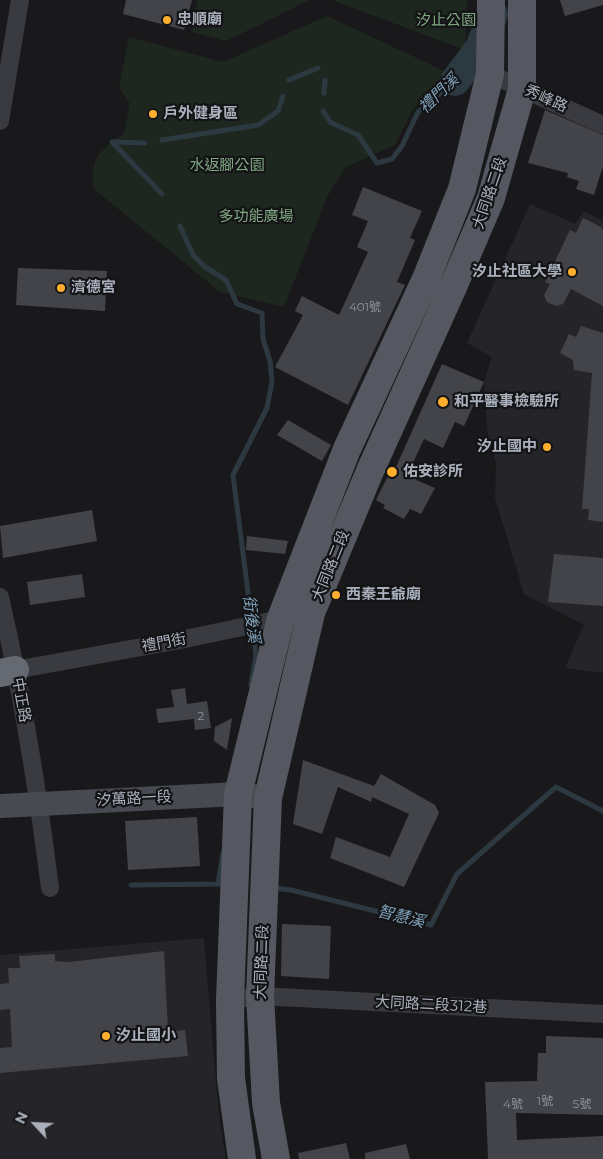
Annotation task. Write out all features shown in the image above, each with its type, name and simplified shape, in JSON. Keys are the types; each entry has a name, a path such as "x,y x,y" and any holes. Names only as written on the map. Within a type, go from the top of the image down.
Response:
{"main road":[{"name":"大同路二段","path":"276,1159 266,1103 260,996 268,798 312,613 370,471 491,198 522,88 522,0"},
{"name":"大同路二段","path":"242,1159 231,1078 230,1000 237,822 232,794 262,622 347,450 426,279 462,189 490,74 492,12"},
{"path":"404,326 431,337"}],"street":[{"path":"0,122 20,0"},
{"name":"秀峰路","path":"490,74 603,125"},
{"name":"中正路","path":"0,597 8,671 39,803 50,888"},
{"name":"禮門街","path":"8,671 180,640 312,613"},
{"name":"汐萬路一段","path":"0,806 232,794 268,798"},
{"name":"大同路二段312巷","path":"230,1000 260,996 603,1014"}],"shaded area":[{"name":"汐止國中","path":"530,204 575,224 584,211 603,221 603,673 565,668 584,625 524,594 495,498 496,463 487,430 484,381 492,357 467,343"},
{"name":"汐止國小","path":"204,938 219,1117 226,1159 0,1159 0,955"}],"green space":[{"path":"198,0 310,0 226,41 191,32"},
{"name":"汐止公園","path":"332,0 467,0 465,50"},
{"name":"水返腳公園","path":"327,16 451,74 413,109 395,145 346,167 327,197 284,307 220,292 94,189 93,170 98,156 108,145 124,133 130,104 119,87 129,37 223,62"}],"building":[{"name":"忠順廟","path":"126,0 192,0 184,30 123,14"},
{"path":"560,0 603,0 603,5 565,16"},
{"path":"545,110 603,135 603,166 594,195 576,189 579,181 567,177 568,173 528,163"},
{"path":"363,187 422,211 410,238 415,240 397,282 405,285 348,405 275,367 303,315 295,311 302,296 339,315 368,252 357,247 368,221 352,215"},
{"path":"583,218 601,227 603,231 603,306 571,289 563,304 556,306 547,302 544,295 550,284 545,282 570,230 576,233"},
{"name":"濟德宮","path":"18,268 107,271 105,311 16,305"},
{"path":"581,326 603,333 603,522 588,520 589,509 582,509 592,373 574,370 573,360 560,353 569,334 576,337"},
{"path":"442,364 484,382 464,426 455,422 443,448 424,439 411,467 422,472 416,480 435,488 421,514 410,509 404,519 383,508 385,505 376,500 393,466 396,467"},
{"path":"288,420 331,445 322,461 277,435"},
{"path":"92,510 97,541 3,558 0,526"},
{"path":"247,536 288,541 285,554 246,550"},
{"path":"554,554 603,558 603,606 548,602"},
{"path":"82,574 85,597 30,605 27,582"},
{"path":"185,688 187,704 207,701 211,728 195,730 194,719 158,723 156,709 174,707 171,690"},
{"path":"232,718 227,750 214,741 215,727"},
{"path":"303,760 374,786 381,774 435,805 439,813 404,887 330,858 336,837 390,857 409,814 372,797 371,802 338,787 322,834 293,824"},
{"path":"197,817 200,866 128,870 125,821"},
{"path":"282,924 331,926 329,979 281,976"},
{"path":"164,951 168,1032 185,1030 188,1056 0,1073 0,1048 12,1047 10,1009 0,1010 0,984 9,983 8,968 20,968 19,956 55,954 55,961 69,962"},
{"path":"546,1036 603,1038 603,1115 516,1113 517,1140 603,1136 603,1159 488,1159 485,1082 537,1081 538,1053 546,1053"},
{"path":"346,1143 350,1159 299,1159 298,1153"},
{"path":"406,1144 410,1159 365,1159 365,1153"}],"waterway":[{"name":"禮門溪","path":"455,81 480,48 493,14"},
{"name":"禮門溪","path":"289,80 318,68"},
{"name":"禮門溪","path":"324,93 325,80"},
{"name":"禮門溪","path":"323,111 330,122 358,135 377,163 392,159 402,146 418,112 455,81"},
{"name":"禮門溪","path":"162,140 258,125 278,111 283,96"},
{"path":"112,142 162,194"},
{"name":"禮門溪","path":"113,142 145,143"},
{"name":"街後溪","path":"180,226 193,255 205,267 226,280 237,304 262,313 263,339 270,361 272,382 267,408 233,475 256,655 251,685"},
{"name":"智慧溪","path":"273,888 291,890 431,925 457,874 556,787 603,811"},
{"name":"街後溪","path":"218,884 223,853"},
{"name":"智慧溪","path":"131,885 220,884"}],"place":[{"name":"忠順廟","path":"167,20"},
{"name":"戶外健身區","path":"153,114"},
{"name":"汐止社區大學","path":"572,272"},
{"name":"濟德宮","path":"61,288"},
{"name":"和平醫事檢驗所","path":"443,402"},
{"name":"汐止國中","path":"547,447"},
{"name":"佑安診所","path":"392,472"},
{"name":"西秦王爺廟","path":"336,595"},
{"name":"汐止國小","path":"106,1036"}],"park label":[{"name":"多功能廣場","path":"256,217"}]}
